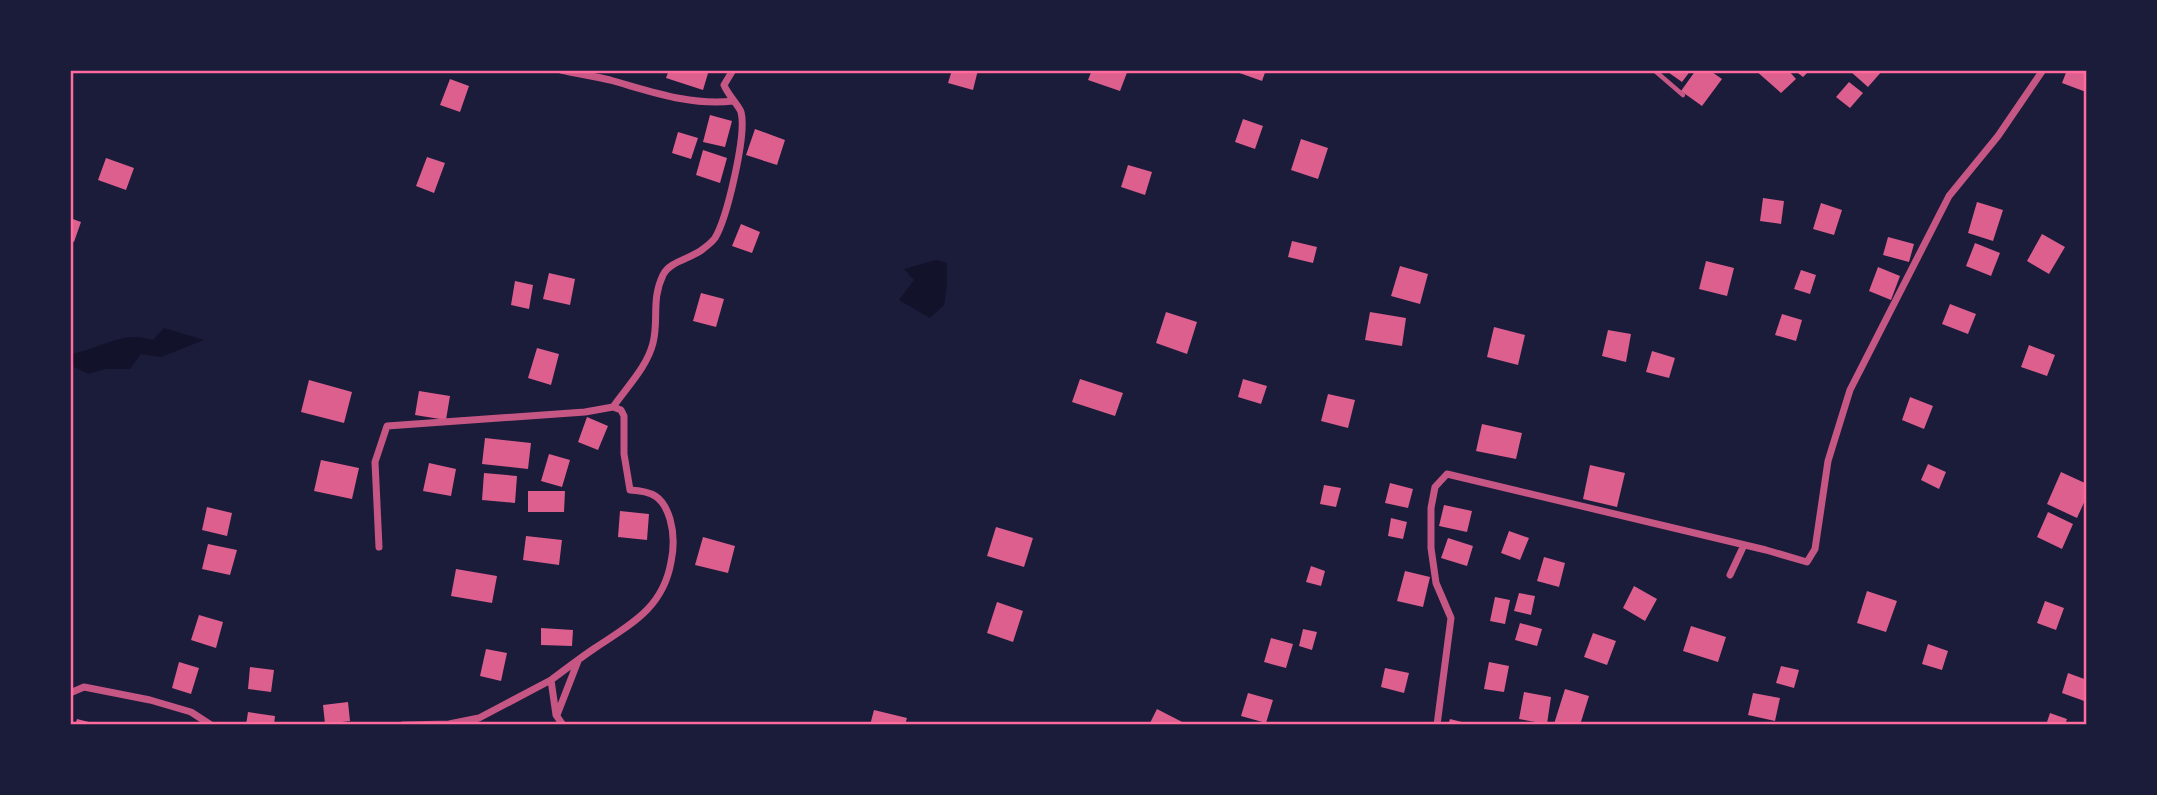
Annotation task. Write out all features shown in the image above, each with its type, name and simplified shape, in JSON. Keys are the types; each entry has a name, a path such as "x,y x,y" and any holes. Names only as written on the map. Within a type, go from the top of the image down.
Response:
{"street":[{"path":"561,70 669,97 718,103 733,102"},
{"path":"613,407 647,361 657,319 654,302 664,273 672,265 703,250 714,239 720,227 733,181 743,128 740,110 724,85 733,70"},
{"path":"1437,725 1451,618 1436,583 1431,548 1431,508 1435,487 1447,474 1807,562 1815,549 1828,461 1850,390 1949,196 1997,136 2043,70"},
{"path":"379,547 375,462 387,426 585,412 613,407 621,410 624,416 624,454 630,490 648,491 661,500 670,519 674,546 668,578 658,599 635,622 551,680 479,718 449,724 403,725"},
{"path":"1730,575 1744,545"},
{"path":"556,715 579,659"},
{"path":"551,680 556,715 563,725"},
{"path":"70,693 83,687 150,700 191,712 211,725"}],"lane":[{"path":"1654,70 1683,95"}],"shaded area":[{"path":"936,260 947,263 947,285 944,305 930,318 899,300 914,280 904,269"},
{"path":"164,328 204,340 161,357 141,354 130,369 105,369 88,374 70,367 70,354 128,337 153,340"}],"building":[{"path":"669,70 709,70 703,90 666,78"},
{"path":"952,70 978,70 973,90 948,83"},
{"path":"1092,70 1128,70 1120,91 1088,80"},
{"path":"1231,70 1266,70 1262,81"},
{"path":"1665,70 1691,70 1682,82"},
{"path":"1696,70 1709,70 1722,79 1702,106 1681,91"},
{"path":"1755,70 1790,70 1796,79 1781,93"},
{"path":"1794,70 1810,70 1803,77"},
{"path":"1883,70 1868,87 1851,72"},
{"path":"2067,70 2087,70 2086,92 2062,83"},
{"path":"450,79 469,86 460,112 440,105"},
{"path":"1849,82 1863,93 1850,108 1836,97"},
{"path":"710,115 732,121 725,147 703,142"},
{"path":"1243,119 1263,126 1255,149 1235,142"},
{"path":"755,129 785,140 777,165 746,155"},
{"path":"678,132 698,138 691,159 672,153"},
{"path":"1301,139 1328,148 1318,179 1291,170"},
{"path":"703,150 727,158 720,183 696,175"},
{"path":"427,157 445,163 434,193 416,186"},
{"path":"106,158 134,168 126,190 98,180"},
{"path":"1128,165 1152,172 1145,195 1121,187"},
{"path":"1763,198 1784,201 1781,224 1760,221"},
{"path":"1977,202 2003,210 1993,241 1968,233"},
{"path":"1821,203 1842,210 1834,235 1813,229"},
{"path":"70,218 81,222 74,242 70,241"},
{"path":"741,224 760,232 752,253 732,246"},
{"path":"2042,234 2065,247 2049,274 2027,261"},
{"path":"1888,237 1914,244 1909,262 1883,255"},
{"path":"1292,241 1317,247 1313,263 1288,257"},
{"path":"1975,243 2000,253 1991,276 1966,266"},
{"path":"1706,261 1734,268 1727,296 1699,289"},
{"path":"1400,266 1428,274 1420,304 1391,296"},
{"path":"1878,267 1900,276 1891,300 1869,291"},
{"path":"1801,270 1816,275 1810,294 1794,289"},
{"path":"549,273 575,279 570,305 543,299"},
{"path":"515,281 533,285 529,309 511,305"},
{"path":"701,293 724,299 716,327 693,321"},
{"path":"1950,304 1976,314 1968,334 1942,324"},
{"path":"1166,312 1197,322 1187,354 1156,343"},
{"path":"1370,312 1406,318 1402,346 1365,340"},
{"path":"1782,314 1802,320 1796,341 1775,335"},
{"path":"1494,327 1525,335 1518,365 1487,357"},
{"path":"1608,330 1631,334 1626,362 1602,356"},
{"path":"2029,345 2055,355 2047,376 2021,367"},
{"path":"537,348 559,354 551,385 528,378"},
{"path":"1652,351 1675,358 1669,378 1646,372"},
{"path":"1080,379 1123,393 1115,416 1072,402"},
{"path":"1243,379 1267,386 1261,404 1238,397"},
{"path":"309,380 352,392 344,423 301,412"},
{"path":"419,391 450,396 446,420 415,415"},
{"path":"1328,394 1355,400 1348,428 1321,421"},
{"path":"1910,397 1933,406 1924,429 1902,420"},
{"path":"587,417 608,426 598,450 578,442"},
{"path":"1482,424 1522,433 1516,459 1476,451"},
{"path":"485,438 531,443 528,469 482,464"},
{"path":"549,454 570,460 562,487 541,481"},
{"path":"321,460 359,468 352,499 314,491"},
{"path":"429,463 456,469 451,496 423,491"},
{"path":"1928,464 1946,472 1939,489 1921,480"},
{"path":"1590,465 1625,473 1617,507 1583,499"},
{"path":"2061,472 2087,484 2087,496 2077,518 2047,504"},
{"path":"484,473 517,476 515,503 482,500"},
{"path":"1390,483 1413,489 1408,508 1385,503"},
{"path":"1324,485 1341,488 1336,507 1320,504"},
{"path":"528,491 565,491 564,512 528,512"},
{"path":"1444,505 1472,511 1467,532 1439,526"},
{"path":"207,507 232,513 227,536 202,530"},
{"path":"620,511 649,514 647,540 618,537"},
{"path":"2048,512 2073,524 2062,549 2037,537"},
{"path":"1391,518 1407,522 1403,539 1388,536"},
{"path":"996,527 1033,538 1024,567 987,556"},
{"path":"1509,531 1529,538 1520,560 1501,553"},
{"path":"526,536 562,540 559,565 523,560"},
{"path":"703,537 735,546 728,573 695,565"},
{"path":"1448,538 1473,546 1467,566 1441,558"},
{"path":"208,544 237,550 230,575 202,569"},
{"path":"1544,557 1565,563 1559,587 1537,581"},
{"path":"1311,566 1325,571 1321,586 1306,582"},
{"path":"456,569 497,576 492,603 451,596"},
{"path":"1405,571 1430,577 1423,607 1397,601"},
{"path":"1634,586 1657,599 1645,621 1623,608"},
{"path":"1867,591 1897,601 1886,632 1857,623"},
{"path":"1519,593 1535,596 1531,615 1514,611"},
{"path":"1495,597 1510,600 1505,624 1490,621"},
{"path":"2045,601 2064,608 2056,630 2037,623"},
{"path":"997,602 1023,611 1013,642 987,633"},
{"path":"199,615 223,622 216,648 191,640"},
{"path":"1520,623 1542,629 1537,646 1515,640"},
{"path":"1691,626 1726,637 1718,662 1683,651"},
{"path":"541,628 573,630 572,646 541,645"},
{"path":"1303,629 1317,632 1312,650 1299,646"},
{"path":"1593,633 1616,641 1607,665 1584,657"},
{"path":"1271,638 1293,644 1286,668 1264,662"},
{"path":"1928,644 1948,651 1942,670 1922,664"},
{"path":"486,649 507,653 501,681 480,676"},
{"path":"179,662 199,668 191,694 172,688"},
{"path":"1489,662 1509,666 1504,692 1484,689"},
{"path":"1781,666 1799,670 1794,688 1776,683"},
{"path":"250,667 274,670 271,692 248,689"},
{"path":"1385,668 1409,673 1404,693 1381,687"},
{"path":"2068,673 2087,680 2087,702 2062,693"},
{"path":"1565,689 1589,696 1580,725 1554,724"},
{"path":"1524,692 1551,697 1547,724 1519,719"},
{"path":"1248,693 1273,700 1266,723 1241,716"},
{"path":"1753,693 1780,698 1775,721 1748,715"},
{"path":"348,702 350,721 325,724 323,705"},
{"path":"1157,709 1188,725 1149,725"},
{"path":"874,710 907,718 905,725 870,725"},
{"path":"248,712 275,716 274,725 246,725"},
{"path":"2050,713 2067,719 2065,725 2046,725"},
{"path":"77,719 97,724 97,725 75,725"},
{"path":"1450,719 1470,724 1470,725 1448,725"}]}
